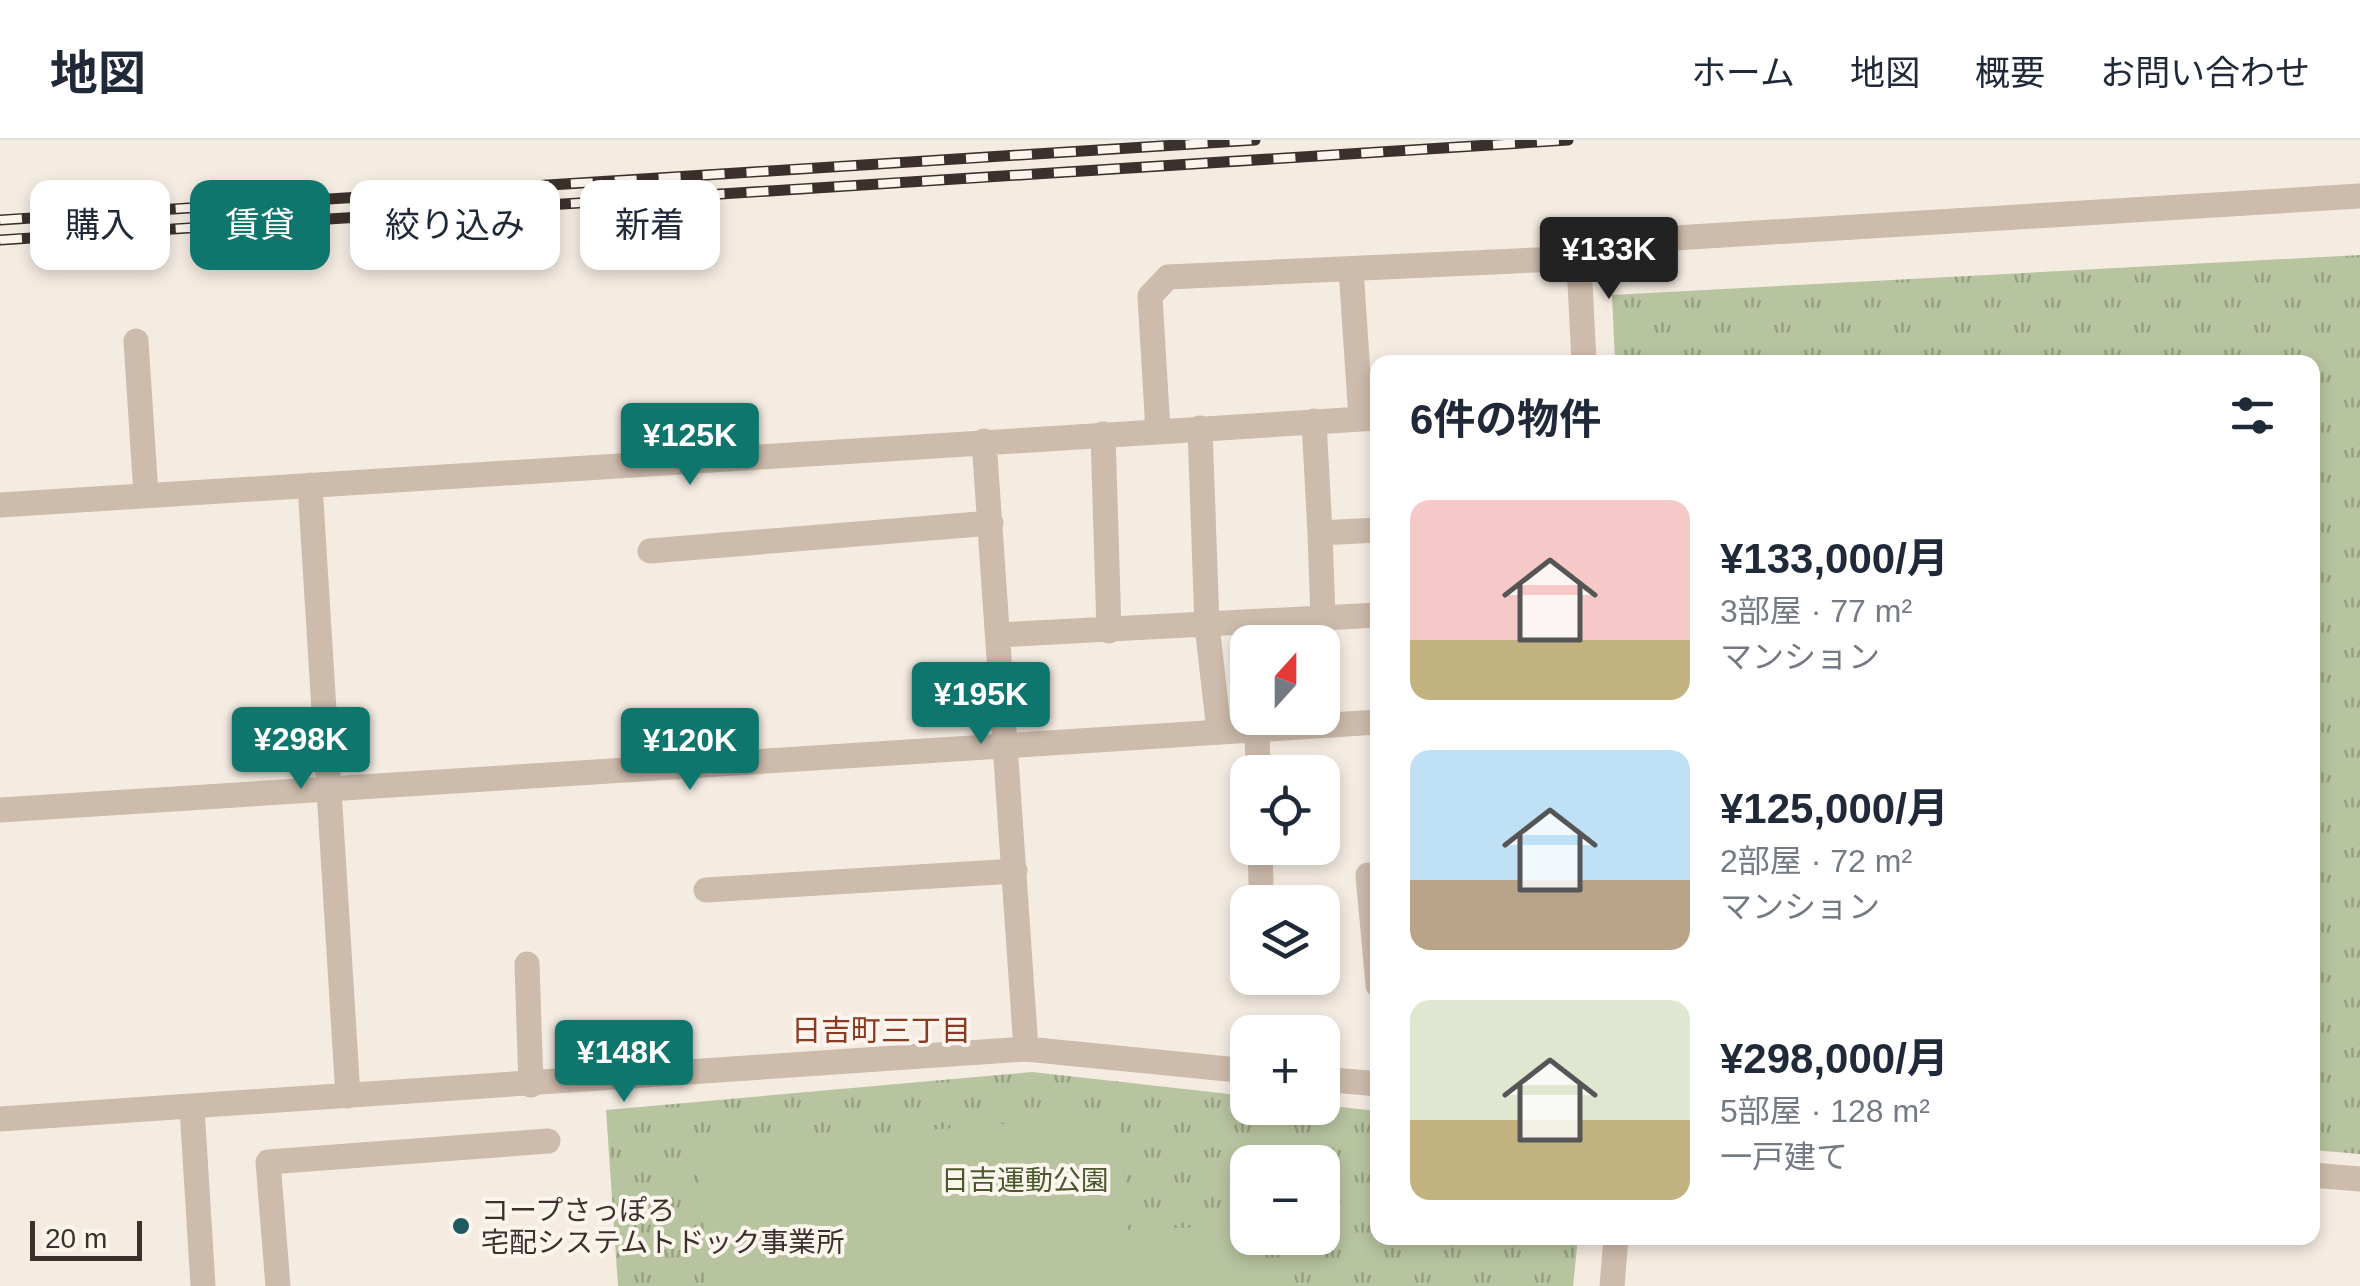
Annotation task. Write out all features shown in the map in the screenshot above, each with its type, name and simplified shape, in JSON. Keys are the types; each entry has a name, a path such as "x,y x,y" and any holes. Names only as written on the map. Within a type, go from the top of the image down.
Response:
{"street":[{"path":"1584,355 1578,244 2360,196"},
{"path":"1158,431 1150,296 1168,278 1579,258"},
{"path":"0,505 1369,418 1350,269"},
{"path":"136,341 146,495"},
{"path":"1314,421 1323,618"},
{"path":"1200,428 1207,624 1219,730"},
{"path":"1103,434 1109,630"},
{"path":"984,441 1026,1049"},
{"path":"310,485 348,1096"},
{"path":"650,551 990,523"},
{"path":"1320,533 1370,530"},
{"path":"999,635 1370,615"},
{"path":"1340,724 1370,722"},
{"path":"0,810 1230,729"},
{"path":"1260,865 1261,882"},
{"path":"706,890 1015,870"},
{"path":"1368,874 1370,896"},
{"path":"527,964 531,1084"},
{"path":"0,1119 1026,1049 1230,1069"},
{"path":"1340,1080 1370,1083"},
{"path":"192,1108 203,1286"},
{"path":"278,1286 268,1162 548,1142"},
{"path":"2320,1176 2360,1180"},
{"path":"1612,1286 1615,1245"}],"green space":[{"path":"2360,255 2360,1154 2320,1151 2320,355 1615,355 1612,295"},
{"name":"日吉運動公園","path":"1032,1072 1230,1094 1230,1125 1340,1125 1340,1107 1370,1110 1370,1245 1577,1245 1573,1286 618,1286 606,1110"},
{"path":"1119,1115 1128,1230 1228,1226 1230,1255 1253,1255 1268,1273 1269,1286 707,1286 699,1148"}],"railway":[{"path":"0,220 1255,140"},
{"path":"0,240 1568,140"}],"place":[{"name":"コープさっぽろ 宅配システムトドック事業所","path":"461,1226"}],"district":[{"name":"日吉町三丁目","path":"881,1031"}]}
